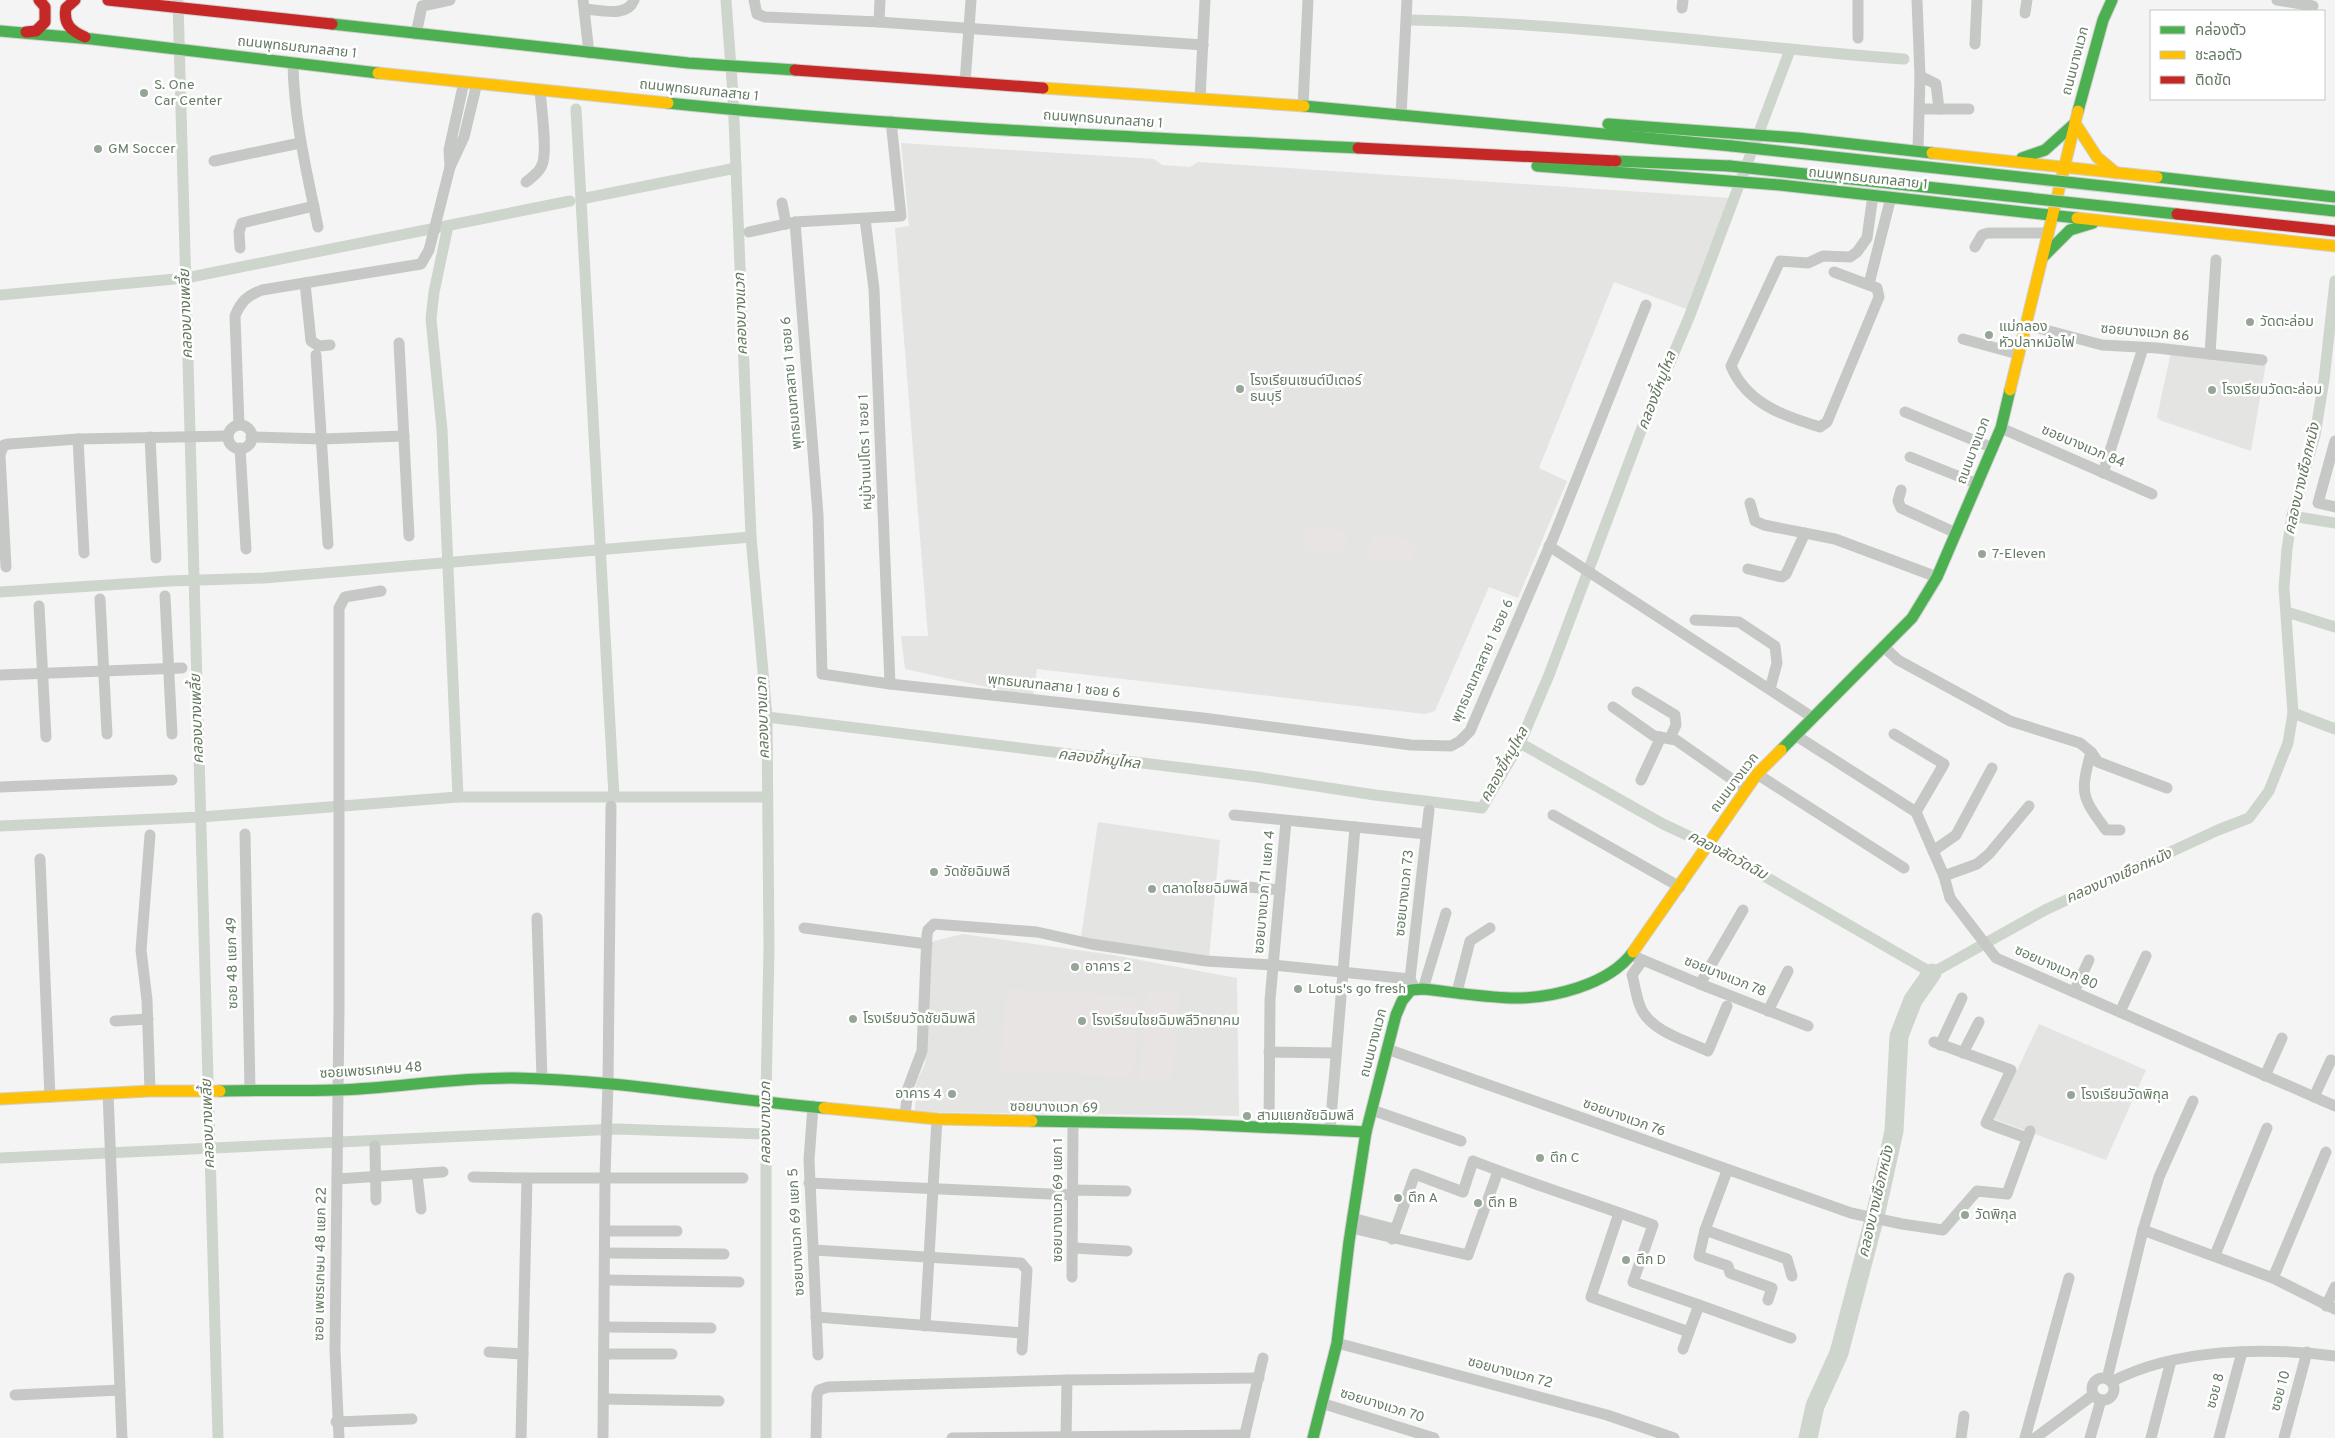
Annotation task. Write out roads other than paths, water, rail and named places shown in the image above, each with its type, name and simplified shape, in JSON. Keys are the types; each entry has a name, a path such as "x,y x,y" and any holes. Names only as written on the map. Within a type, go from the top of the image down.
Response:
{"main road":[{"path":"14,32 36,31 43,25 47,13 39,0"},
{"path":"75,0 66,8 65,22 71,31 92,39"},
{"name":"ถนนพุทธมณฑลสาย 1","path":"108,0 688,63 1303,106 1732,146 2335,210"},
{"name":"ถนนบางแวก","path":"1313,1438 1336,1343 1366,1132 1402,1001 1416,986 1511,998 1550,995 1602,979 1631,954 1695,867 1757,774 1912,618 1937,577 2001,428 2075,124 2098,34 2109,3"},
{"name":"ถนนพุทธมณฑลสาย 1","path":"0,31 92,39 293,64 763,113 1398,151 1596,158 1730,166 2335,231"},
{"name":"ถนนพุทธมณฑลสาย 1","path":"1401,116 1487,115 1798,138 2335,197"},
{"path":"2008,160 2032,157 2044,151 2075,124 2094,154 2106,167 2116,173"},
{"name":"ถนนพุทธมณฑลสาย 1","path":"1398,151 1485,163 1703,177 1891,196 2335,246"},
{"path":"1961,204 2008,201 2021,185 2020,173 2013,168 1972,156"},
{"path":"2172,179 2119,183 2105,193 2104,202 2120,215 2185,230"},
{"path":"2041,259 2070,230 2100,220"},
{"name":"ซอยเพชรเกษม 48","path":"0,1099 150,1091 338,1090 457,1079 542,1079 608,1082 743,1101"},
{"name":"ซอยบางแวก 69","path":"743,1101 937,1119 1192,1124 1366,1132"}],"street":[{"path":"416,34 422,3 449,0"},
{"path":"589,52 584,5 625,12 631,8 634,0"},
{"path":"754,0 757,14 765,17 879,22 1203,44"},
{"path":"879,22 880,0"},
{"path":"964,83 971,0"},
{"path":"1200,99 1205,0"},
{"path":"1303,106 1308,0"},
{"path":"1401,116 1408,0"},
{"path":"1858,0 1858,38"},
{"path":"1917,0 1920,76 1918,150"},
{"path":"1975,44 1977,0"},
{"path":"2025,13 2027,0"},
{"path":"2278,0 2313,6"},
{"path":"293,64 294,97 300,144 318,227"},
{"path":"1920,76 1936,84 1939,109"},
{"path":"450,167 449,150 464,82"},
{"path":"239,425 235,316 240,304 248,296 262,290 421,264 426,259 433,237 450,167 464,136 477,83"},
{"path":"526,182 537,173 543,164 540,90"},
{"path":"1920,109 1969,109"},
{"path":"749,232 790,223 901,216 891,121"},
{"path":"214,160 300,144"},
{"path":"1834,272 1877,288 1879,297 1825,425 1820,427 1796,419 1758,402 1744,387 1731,366 1778,264 1783,260 1808,263 1823,256 1850,256 1857,252 1867,238 1873,195"},
{"path":"1869,284 1891,196"},
{"path":"782,204 790,223"},
{"path":"240,248 239,232 242,223 314,206"},
{"name":"หมู่บ้านเปโตร 1 ซอย 1","path":"865,219 874,289 890,684"},
{"name":"พุทธมณฑลสาย 1 ซอย 6","path":"790,223 818,515 822,674 890,684 1194,717 1411,745 1451,746 1460,741 1470,731 1549,546 1646,305"},
{"path":"1975,247 1982,235 1988,233 2049,233"},
{"path":"2210,354 2216,260"},
{"path":"305,283 311,341 319,346 330,345"},
{"name":"ซอยบางแวก 86","path":"2027,326 2102,345 2262,360"},
{"path":"1963,339 2018,354"},
{"path":"399,343 408,536"},
{"path":"2103,472 2143,348"},
{"path":"316,355 328,544"},
{"path":"1905,412 1993,448"},
{"path":"239,425 246,427 251,437 248,445 240,448 231,445 228,436 231,428 239,425"},
{"name":"ซอยบางแวก 84","path":"2001,428 2152,494"},
{"path":"6,567 0,455 4,445 78,439 228,436"},
{"path":"251,437 322,439 404,436"},
{"path":"150,437 156,558"},
{"path":"78,439 84,554"},
{"path":"2335,441 2318,503 2335,507"},
{"path":"240,448 246,549"},
{"path":"1910,457 1978,484"},
{"path":"1901,490 1898,501 1901,508 1956,533"},
{"path":"1750,503 1755,521 1764,525 1860,547 1937,577"},
{"path":"1748,570 1782,577 1786,574 1805,533"},
{"path":"1549,546 1812,717"},
{"name":"ซอย เพชรเกษม 48 แยก 22","path":"339,1438 336,1422 338,1180 336,1125 338,1090 339,608 344,597 381,591"},
{"path":"164,596 172,734"},
{"path":"100,599 107,734"},
{"path":"39,606 46,737"},
{"path":"1695,620 1740,622 1775,646 1777,663 1770,689"},
{"path":"1884,647 1898,660 2010,722 2080,743 2092,752 2098,762 2167,788"},
{"path":"0,675 182,668"},
{"path":"1637,692 1675,715 1676,725 1665,737 1642,780"},
{"path":"1613,707 1654,736 1676,740 1746,789"},
{"path":"1795,735 1916,812 1944,764 1894,734"},
{"path":"2092,752 2084,778 2085,801 2106,830 2120,830"},
{"path":"1933,851 1956,835 1992,768"},
{"path":"1757,774 1904,868"},
{"path":"0,787 172,780"},
{"path":"603,1438 611,806"},
{"path":"1944,876 1977,864 1989,854 2029,806"},
{"name":"ซอยบางแวก 73","path":"1416,986 1429,810"},
{"name":"ซอยบางแวก 80","path":"1916,812 1944,876 1950,898 1996,958 2335,1106"},
{"path":"1234,815 1426,834"},
{"path":"1553,815 1680,887"},
{"name":"ซอยบางแวก 71 แยก 4","path":"1269,1128 1269,1052 1273,965 1286,821"},
{"path":"1330,1130 1355,827"},
{"name":"ซอย 48 แยก 49","path":"245,834 250,1091"},
{"path":"150,835 141,950 147,993 150,1091"},
{"path":"40,859 50,1097"},
{"path":"1228,885 1280,890"},
{"path":"1700,984 1743,910"},
{"path":"906,1116 910,1081 922,1051 927,944 930,926 945,923 1037,932 1091,944 1206,961 1342,972 1416,986 1446,913"},
{"path":"537,918 542,1079"},
{"path":"804,928 927,944"},
{"path":"1457,992 1470,941 1490,928"},
{"name":"ซอยบางแวก 78","path":"1631,954 1642,961 1808,1026"},
{"path":"2120,1012 2146,956"},
{"path":"2074,992 2089,960"},
{"path":"1642,961 1632,975 1640,1008 1647,1018 1662,1030 1708,1051 1726,1006"},
{"path":"1768,1011 1788,971"},
{"path":"1962,998 1937,1043 1963,1054 1979,1022"},
{"path":"115,1021 148,1019"},
{"path":"2265,1076 2282,1038"},
{"name":"ซอยบางแวก 76","path":"1387,1050 1851,1213 1902,1224 1943,1230 1977,1191 2007,1194 2028,1135 1986,1123 2011,1070 1963,1054"},
{"path":"1269,1052 1336,1053"},
{"path":"2314,1097 2331,1060"},
{"path":"108,1093 122,1438"},
{"path":"2109,1381 2143,1230 2159,1177 2193,1101"},
{"name":"ซอยบางแวก 69 แยก 5","path":"813,1106 809,1183 818,1355"},
{"path":"1372,1110 1460,1141"},
{"path":"926,1326 937,1119"},
{"name":"ซอยบางแวก 69 แยก 1","path":"1072,1277 1073,1123"},
{"path":"2215,1255 2267,1128"},
{"path":"375,1146 376,1200"},
{"path":"2273,1278 2326,1152"},
{"path":"1393,1234 1415,1174 1463,1192 1473,1161 1653,1225 1633,1282 1791,1338"},
{"path":"1727,1170 1705,1230 1699,1256 1728,1266 1730,1273 1772,1288 1768,1300"},
{"path":"1352,1223 1393,1234 1402,1239 1468,1255 1498,1171"},
{"path":"338,1180 443,1172"},
{"path":"417,1174 421,1209"},
{"path":"473,1177 743,1178"},
{"path":"521,1438 527,1178"},
{"path":"809,1183 932,1190 1126,1191"},
{"path":"1618,1212 1591,1297 1686,1341 1699,1305"},
{"path":"1705,1230 1787,1259 1792,1276"},
{"path":"2143,1230 2273,1278 2331,1308 2335,1286"},
{"path":"605,1231 677,1231"},
{"path":"1072,1248 1127,1251"},
{"path":"814,1250 1021,1263 1027,1270 1022,1350"},
{"path":"605,1253 724,1254"},
{"path":"2025,1438 2069,1278"},
{"path":"605,1280 739,1282"},
{"path":"816,1317 1023,1334"},
{"path":"605,1327 711,1328"},
{"name":"ซอยบางแวก 72","path":"1336,1343 1607,1415 1674,1438"},
{"path":"2109,1381 2171,1361 2242,1352 2265,1350 2306,1352 2335,1356"},
{"path":"489,1352 522,1354"},
{"name":"ซอย 8","path":"2219,1438 2242,1352"},
{"name":"ซอย 10","path":"2284,1438 2306,1352"},
{"path":"605,1354 672,1354"},
{"path":"952,1438 1245,1437 1263,1358"},
{"path":"2151,1438 2171,1361"},
{"path":"816,1438 817,1395 823,1388 1067,1380 1258,1378"},
{"path":"2035,1438 2097,1397 2111,1396 2114,1389 2109,1381 2101,1378 2095,1382 2092,1388 2097,1397 2090,1438"},
{"path":"1066,1437 1067,1380"},
{"path":"15,1395 120,1390"},
{"path":"604,1399 719,1401"},
{"name":"ซอยบางแวก 70","path":"1321,1403 1434,1438"},
{"path":"1961,1438 1964,1416"},
{"path":"336,1422 412,1419"}],"waterway":[{"name":"คลองขี้หมูไหล","path":"726,0 733,95 751,537 767,717 769,948 766,1095 766,1438"},
{"name":"คลองบางเพลี้ย","path":"178,2 218,1438"},
{"path":"1412,20 1597,30 1904,59"},
{"name":"คลองขี้หมูไหล","path":"767,717 1257,777 1375,795 1482,808 1520,743 1549,675 1640,433 1690,315 1790,50"},
{"path":"576,109 614,797"},
{"path":"581,199 736,168"},
{"path":"0,295 186,278 570,201"},
{"path":"448,226 434,292 431,319 442,430 458,797"},
{"name":"คลองบางเชือกหนัง","path":"1520,743 1663,824 1719,850 1932,973 2045,910 2218,830 2249,818 2269,791 2288,743 2293,713 2284,588 2287,549 2292,516 2315,435 2324,380 2335,281"},
{"path":"2292,516 2335,523"},
{"path":"0,592 169,581 264,578 751,537"},
{"path":"2287,612 2335,627"},
{"path":"2293,713 2335,729"},
{"path":"0,826 201,817 458,797 767,797"},
{"name":"คลองบางเชือกหนัง","path":"1808,1438 1815,1406 1839,1353 1876,1212 1894,1131 1899,1036 1913,1000 1932,973"},
{"name":"คลองบางแวก","path":"0,1158 617,1129 766,1134"}],"place":[{"name":"S. One Car Center","path":"144,93"},
{"name":"GM Soccer","path":"98,149"},
{"name":"วัดตะล่อม","path":"2250,322"},
{"name":"แม่กลอง หัวปลาหม้อไฟ","path":"1989,335"},
{"name":"โรงเรียนเซนต์ปีเตอร์ ธนบุรี","path":"1240,389"},
{"name":"โรงเรียนวัดตะล่อม","path":"2212,390"},
{"name":"7-Eleven","path":"1982,554"},
{"name":"วัดชัยฉิมพลี","path":"934,872"},
{"name":"ตลาดไชยฉิมพลี","path":"1152,889"},
{"name":"อาคาร 2","path":"1075,967"},
{"name":"Lotus's go fresh","path":"1298,989"},
{"name":"โรงเรียนวัดชัยฉิมพลี","path":"853,1019"},
{"name":"โรงเรียนไชยฉิมพลีวิทยาคม","path":"1082,1021"},
{"name":"อาคาร 4","path":"952,1094"},
{"name":"โรงเรียนวัดพิกุล","path":"2071,1095"},
{"name":"สามแยกชัยฉิมพลี","path":"1247,1116"},
{"name":"ตึก C","path":"1540,1158"},
{"name":"ตึก A","path":"1398,1198"},
{"name":"ตึก B","path":"1478,1203"},
{"name":"วัดพิกุล","path":"1965,1215"},
{"name":"ตึก D","path":"1626,1260"}],"water label":[{"name":"คลองลัดวัดฉิม","path":"1727,856"}]}
